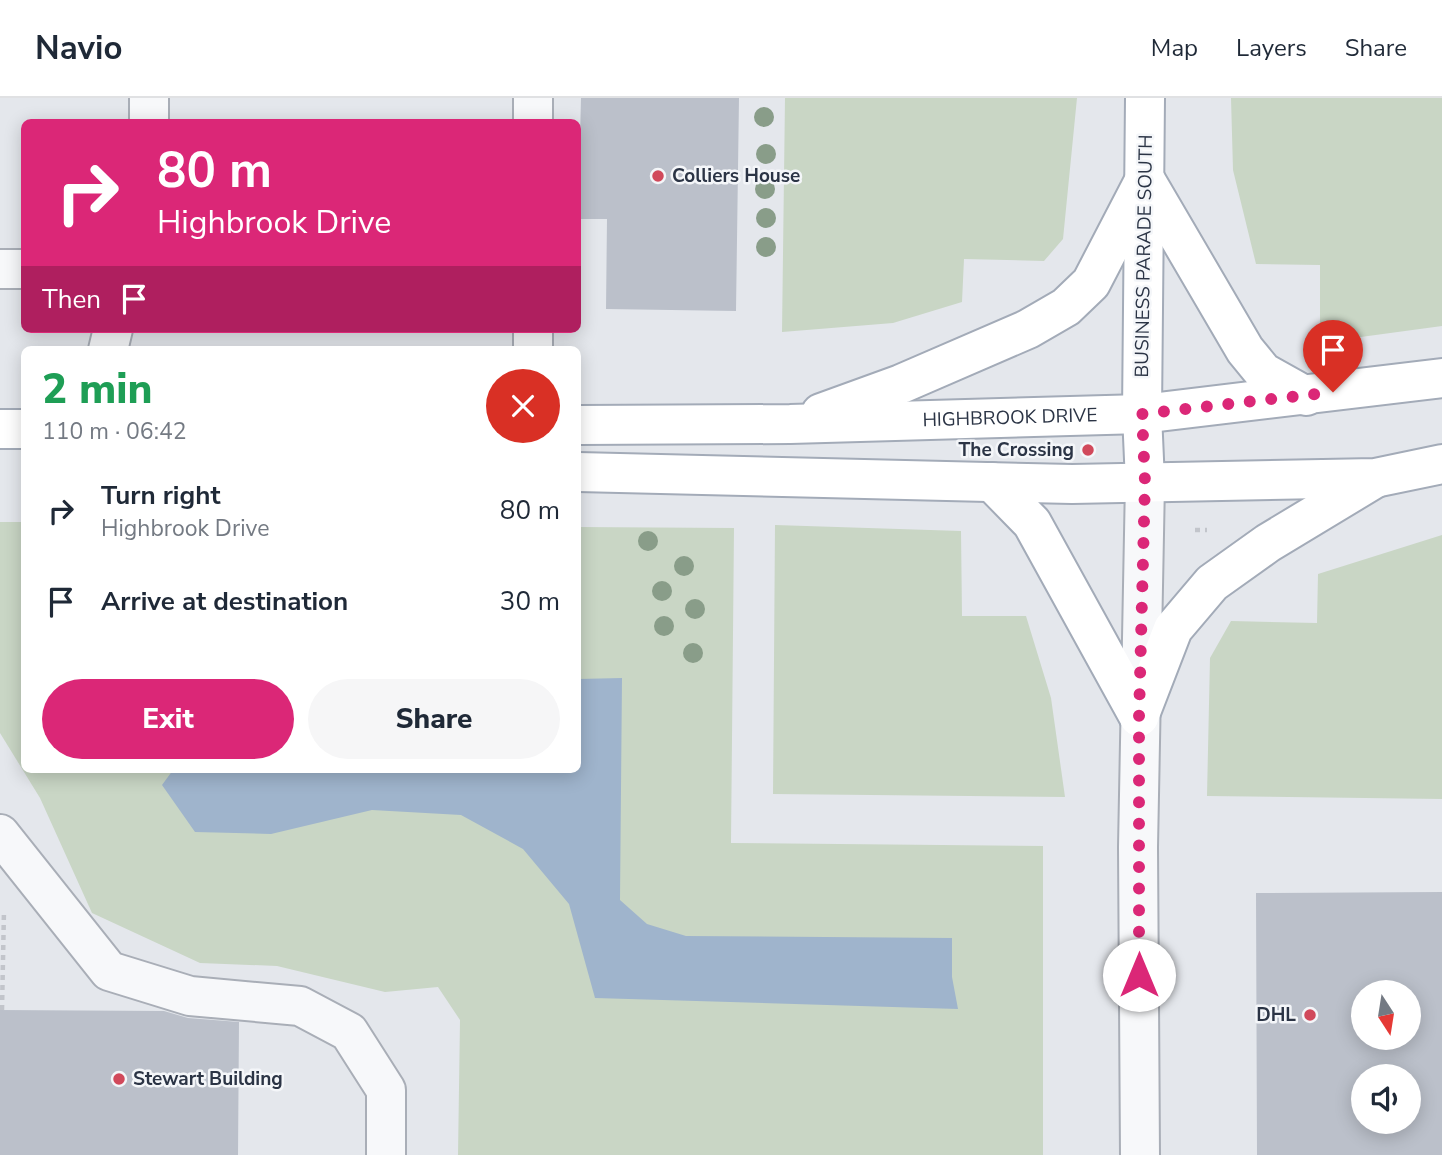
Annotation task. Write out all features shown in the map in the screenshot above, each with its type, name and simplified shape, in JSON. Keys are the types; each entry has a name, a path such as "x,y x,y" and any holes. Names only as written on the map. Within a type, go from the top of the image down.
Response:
{"main road":[{"name":"BUSINESS PARADE SOUTH","path":"1145,98 1142,414 1145,482"},
{"path":"1145,179 1245,350 1263,372 1306,396"},
{"path":"790,424 913,378 1028,329 1066,307 1091,283 1145,179"},
{"name":"HIGHBROOK DRIVE","path":"581,425 790,424 1142,414 1306,396 1442,377"},
{"path":"0,429 21,429"},
{"path":"581,472 992,482 1145,482 1375,478 1442,464"},
{"path":"1139,717 1173,629 1212,583 1268,543 1375,478"},
{"path":"992,482 1032,523 1139,717"}],"street":[{"path":"149,98 149,119"},
{"path":"533,98 533,119"},
{"path":"0,269 21,269"},
{"path":"1140,1155 1139,717 1145,482"},
{"path":"0,834 109,971 190,996 300,1006 349,1032 386,1090 386,1155"}],"path":[{"path":"0,904 4,904 2,1010"}],"green space":[{"path":"785,98 1077,98 1063,239 1044,261 964,259 962,302 893,323 782,332"},
{"path":"1231,98 1442,98 1442,326 1346,339 1320,333 1320,265 1256,264 1233,170"},
{"path":"0,522 21,522 21,767 0,733"},
{"path":"775,525 961,531 962,616 1026,616 1051,698 1065,797 773,794"},
{"path":"581,527 734,528 731,843 1043,846 1043,1155 458,1155 460,1020 438,987 385,992 277,966 200,963 92,913 40,798 25,773 581,773"},
{"path":"1442,535 1442,799 1207,796 1210,658 1231,621 1317,623 1318,574"}],"water":[{"path":"622,678 620,900 647,924 686,936 952,938 952,977 958,1009 595,998 569,904 523,849 461,815 372,810 271,834 195,832 162,785 171,773 581,773 581,679"}],"building":[{"name":"Colliers House","path":"581,98 739,98 736,311 606,309 607,219 581,219"},
{"name":"DHL","path":"1442,892 1442,1155 1257,1155 1256,893"},
{"name":"Stewart Building","path":"0,1010 164,1011 188,1018 239,1022 238,1155 0,1155"}],"place":[{"name":"Colliers House","path":"658,176"},
{"name":"The Crossing","path":"1088,450"},
{"name":"DHL","path":"1310,1015"},
{"name":"Stewart Building","path":"119,1079"}],"route":[{"path":"1139,975 1139,717 1145,482 1142,414 1333,392"}]}
